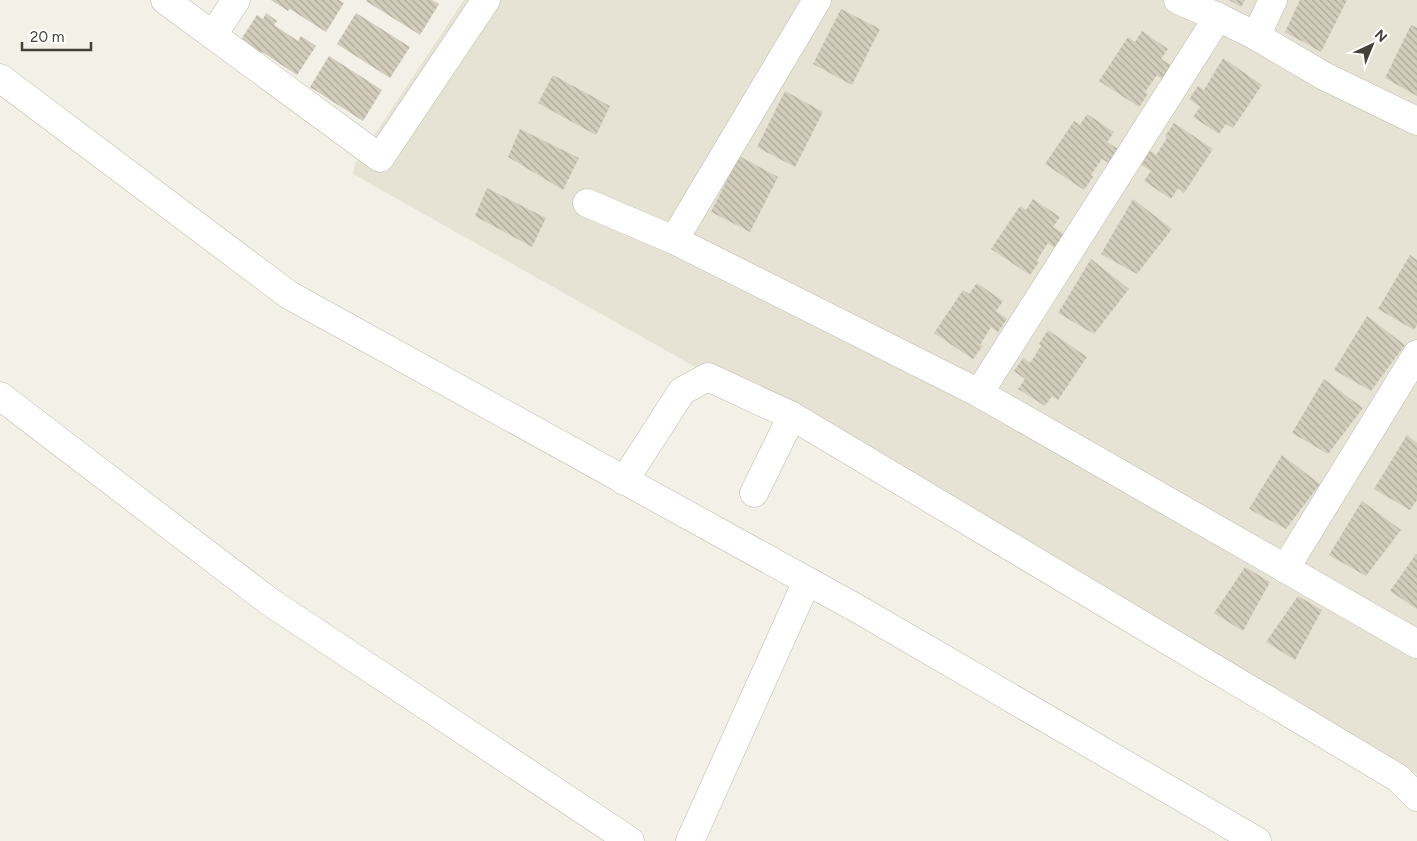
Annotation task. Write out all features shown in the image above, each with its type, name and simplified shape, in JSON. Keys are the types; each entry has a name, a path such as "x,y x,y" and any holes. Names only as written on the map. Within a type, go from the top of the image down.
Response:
{"street":[{"path":"164,0 380,158 486,0"},
{"path":"213,36 236,0"},
{"path":"674,240 817,0"},
{"path":"1178,0 1256,36 1324,76 1417,121"},
{"path":"1256,36 1273,0"},
{"path":"979,393 1218,17"},
{"path":"0,78 289,295 858,609 1257,841"},
{"path":"587,203 674,240 979,393 1417,644"},
{"path":"1285,569 1417,354"},
{"path":"624,481 682,391 708,377 792,416 1398,778 1417,796"},
{"path":"0,396 270,602 630,841"},
{"path":"754,493 792,416"},
{"path":"690,841 807,581"}],"shaded area":[{"path":"464,0 1417,0 1417,774 353,174 355,164"}],"building":[{"path":"271,0 339,0 344,3 326,32 290,9 288,11"},
{"path":"367,0 432,0 439,4 420,35"},
{"path":"1229,0 1245,0 1241,7"},
{"path":"1300,0 1347,0 1321,52 1285,32"},
{"path":"841,9 880,29 852,85 813,64"},
{"path":"266,13 277,21 274,25 298,41 301,36 316,46 297,75 262,52 260,54 240,41 257,15 263,19"},
{"path":"356,13 410,47 390,78 337,44"},
{"path":"1411,25 1417,28 1417,96 1385,78"},
{"path":"1142,31 1168,49 1161,59 1172,66 1163,80 1157,75 1145,92 1148,94 1139,107 1099,81 1128,37 1135,42"},
{"path":"329,56 382,90 363,121 310,87"},
{"path":"1223,58 1262,85 1233,128 1226,124 1219,134 1193,117 1200,107 1189,99 1198,86 1204,90"},
{"path":"553,75 610,106 596,135 538,103"},
{"path":"785,91 823,112 795,167 757,147"},
{"path":"1087,114 1114,132 1107,142 1118,149 1109,163 1102,159 1084,190 1045,164 1074,121 1080,125"},
{"path":"1174,123 1213,149 1184,193 1178,188 1171,199 1144,181 1151,171 1140,164 1149,150 1156,155"},
{"path":"520,129 579,158 563,190 508,157"},
{"path":"739,156 778,177 750,232 711,212"},
{"path":"487,188 546,218 532,247 475,216"},
{"path":"1033,199 1060,217 1053,227 1064,234 1055,248 1048,243 1030,275 991,249 1020,206 1026,210"},
{"path":"1133,199 1172,229 1137,274 1101,254"},
{"path":"1410,255 1417,260 1417,325 1414,330 1378,309"},
{"path":"1091,259 1129,289 1094,334 1058,313"},
{"path":"977,283 1003,301 996,311 1007,319 998,332 991,327 980,345 983,346 973,359 934,333 963,290 969,294"},
{"path":"1367,316 1405,345 1371,391 1334,370"},
{"path":"1048,330 1087,357 1058,400 1052,396 1045,406 1018,389 1025,379 1014,371 1023,358 1030,363 1041,346 1039,344"},
{"path":"1324,379 1363,408 1328,454 1292,433"},
{"path":"1407,435 1417,443 1417,500 1410,510 1374,489"},
{"path":"1282,455 1320,484 1286,529 1249,509"},
{"path":"1362,501 1401,530 1366,576 1329,555"},
{"path":"1417,555 1417,609 1390,591"},
{"path":"1245,567 1270,582 1243,631 1214,613"},
{"path":"1298,596 1322,610 1295,660 1266,642"}]}
